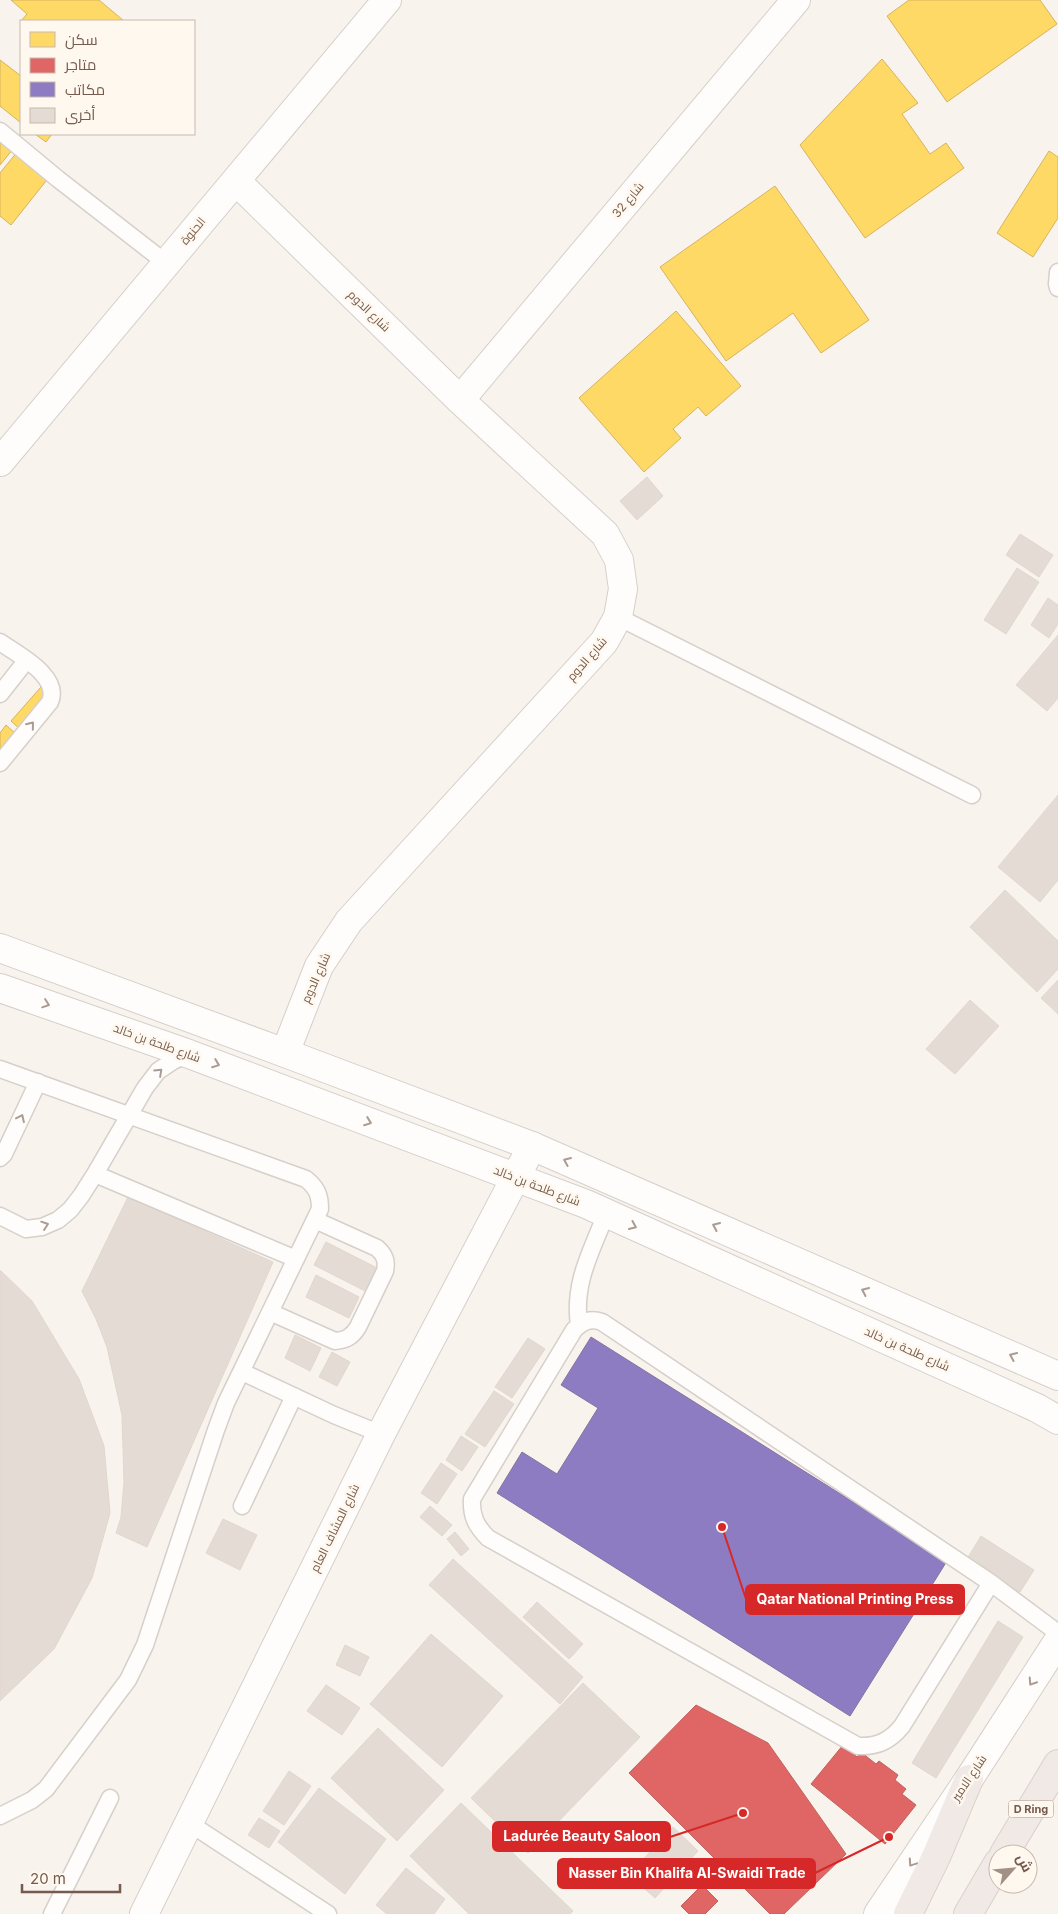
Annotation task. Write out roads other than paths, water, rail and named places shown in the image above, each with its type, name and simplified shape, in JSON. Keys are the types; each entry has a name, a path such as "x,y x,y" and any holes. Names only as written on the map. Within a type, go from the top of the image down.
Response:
{"highway":[{"name":"D Ring","path":"1010,1844 1058,1764"},
{"path":"908,1914 936,1857 969,1779"},
{"path":"968,1914 988,1881"}],"street":[{"name":"الحنوة","path":"0,462 387,0"},
{"name":"شارع 32","path":"460,400 796,0"},
{"name":"شارع الدوم","path":"236,181 460,400 605,534 619,560 623,589 618,617 604,642 349,921 319,966 285,1053"},
{"path":"0,948 532,1146 1058,1376"},
{"name":"شارع طلحة بن خالد","path":"0,988 189,1054 606,1214 1028,1404 1058,1420"},
{"name":"شارع المشاف العام","path":"144,1914 381,1434 532,1146"},
{"name":"شارع الامير","path":"878,1914 969,1779 1058,1641"}],"lane":[{"path":"0,131 166,263"},
{"path":"1058,272 1058,288"},
{"path":"618,617 972,795"},
{"path":"0,642 45,675 52,687 53,695 50,702 0,763"},
{"path":"0,694 26,661"},
{"path":"0,1216 26,1229 42,1227 58,1220 70,1210 95,1174 144,1088 158,1071 173,1061 189,1054"},
{"path":"0,1069 306,1179 315,1186 320,1197 320,1209 216,1430 145,1645 135,1668 46,1789 32,1800 0,1816"},
{"path":"2,1156 38,1082"},
{"path":"95,1174 296,1259"},
{"path":"579,1324 577,1308 581,1275 606,1214"},
{"path":"270,1312 335,1341 344,1340 353,1335 358,1327 385,1271 384,1254 377,1248 315,1220"},
{"path":"991,1583 895,1735 885,1742 871,1747 858,1746 488,1538 475,1522 472,1499 574,1330 579,1324 594,1319 602,1322 991,1583 1058,1633"},
{"path":"242,1372 334,1415 381,1434"},
{"path":"242,1506 294,1396"},
{"path":"52,1914 110,1798"},
{"path":"189,1823 328,1914"}],"place":[{"name":"Qatar National Printing Press","path":"722,1527"},
{"name":"Ladurée Beauty Saloon","path":"743,1813"},
{"name":"Nasser Bin Khalifa Al-Swaidi Trade","path":"889,1837"}]}
